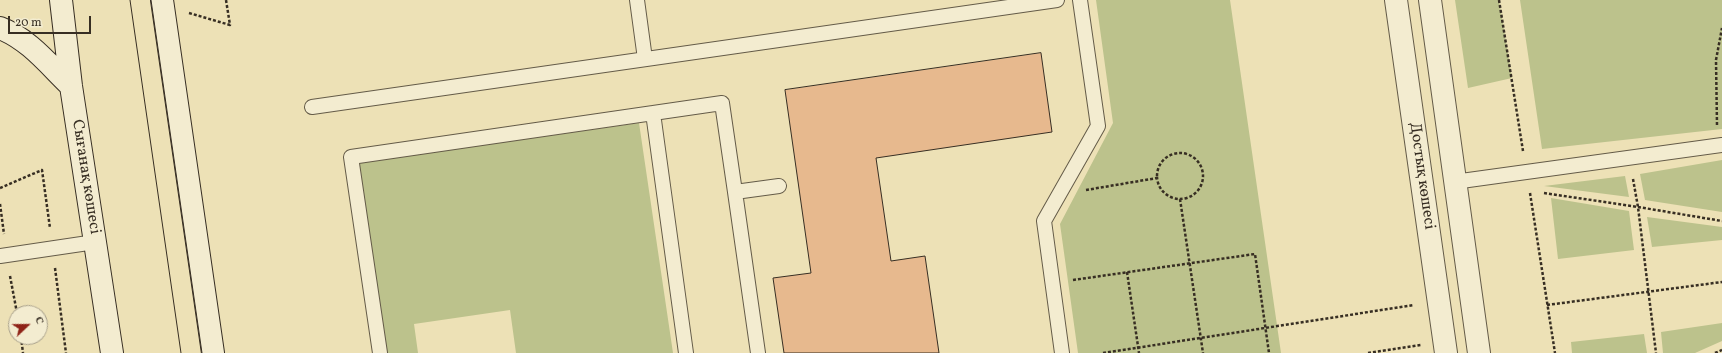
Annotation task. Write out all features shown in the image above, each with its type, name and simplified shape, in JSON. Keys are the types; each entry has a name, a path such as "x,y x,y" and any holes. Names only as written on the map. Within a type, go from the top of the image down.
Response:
{"main road":[{"name":"Сығанақ көшесі","path":"61,0 71,86 112,353"},
{"path":"162,0 213,353"},
{"name":"Достық көшесі","path":"1396,0 1445,347"},
{"name":"Достық көшесі","path":"1430,0 1454,182 1479,353"},
{"path":"0,28 31,46 47,64 71,86"}],"lane":[{"path":"637,0 645,59"},
{"path":"312,107 1057,0"},
{"path":"1062,353 1044,221 1098,126 1080,0"},
{"path":"380,353 351,157 722,103 758,353"},
{"path":"653,113 686,353"},
{"path":"1454,182 1630,159 1722,145"},
{"path":"735,192 779,186"},
{"path":"0,256 96,242"}],"path":[{"path":"183,11 230,25 226,0"},
{"path":"1718,129 1716,60 1722,28"},
{"path":"1175,153 1190,155 1196,159 1201,166 1203,173 1199,188 1194,194 1180,199 1173,198 1160,189 1157,178 1158,167 1162,160 1175,153"},
{"path":"1630,159 1638,207 1656,353"},
{"path":"1059,194 1157,178"},
{"path":"1529,191 1722,221"},
{"path":"1180,199 1191,263 1203,353"},
{"path":"1052,283 1255,254 1269,353"},
{"path":"1127,272 1139,353"},
{"path":"1547,305 1649,293 1722,282"},
{"path":"1103,353 1438,301"},
{"path":"1368,353 1445,347"},
{"path":"1715,353 1722,350"}],"green space":[{"path":"1096,0 1230,0 1281,353 1078,353 1060,224 1113,123"},
{"path":"1455,0 1499,0 1512,78 1468,88"},
{"path":"1520,0 1722,0 1722,129 1542,149"},
{"path":"639,123 673,353 516,353 510,310 414,324 418,353 385,353 357,163"},
{"path":"1722,160 1722,212 1645,200 1640,174"},
{"path":"1625,176 1629,197 1544,186"},
{"path":"1551,198 1629,211 1634,250 1558,259"},
{"path":"1647,217 1722,227 1722,240 1652,247"},
{"path":"1722,323 1722,341 1695,353 1663,353 1661,332"},
{"path":"1644,334 1647,353 1572,353 1571,342"}],"building":[{"path":"1041,53 1052,132 876,158 891,261 925,256 939,353 784,353 773,278 811,273 785,90"}],"tram line":[{"path":"130,0 181,353"},
{"path":"151,0 202,353"}]}
